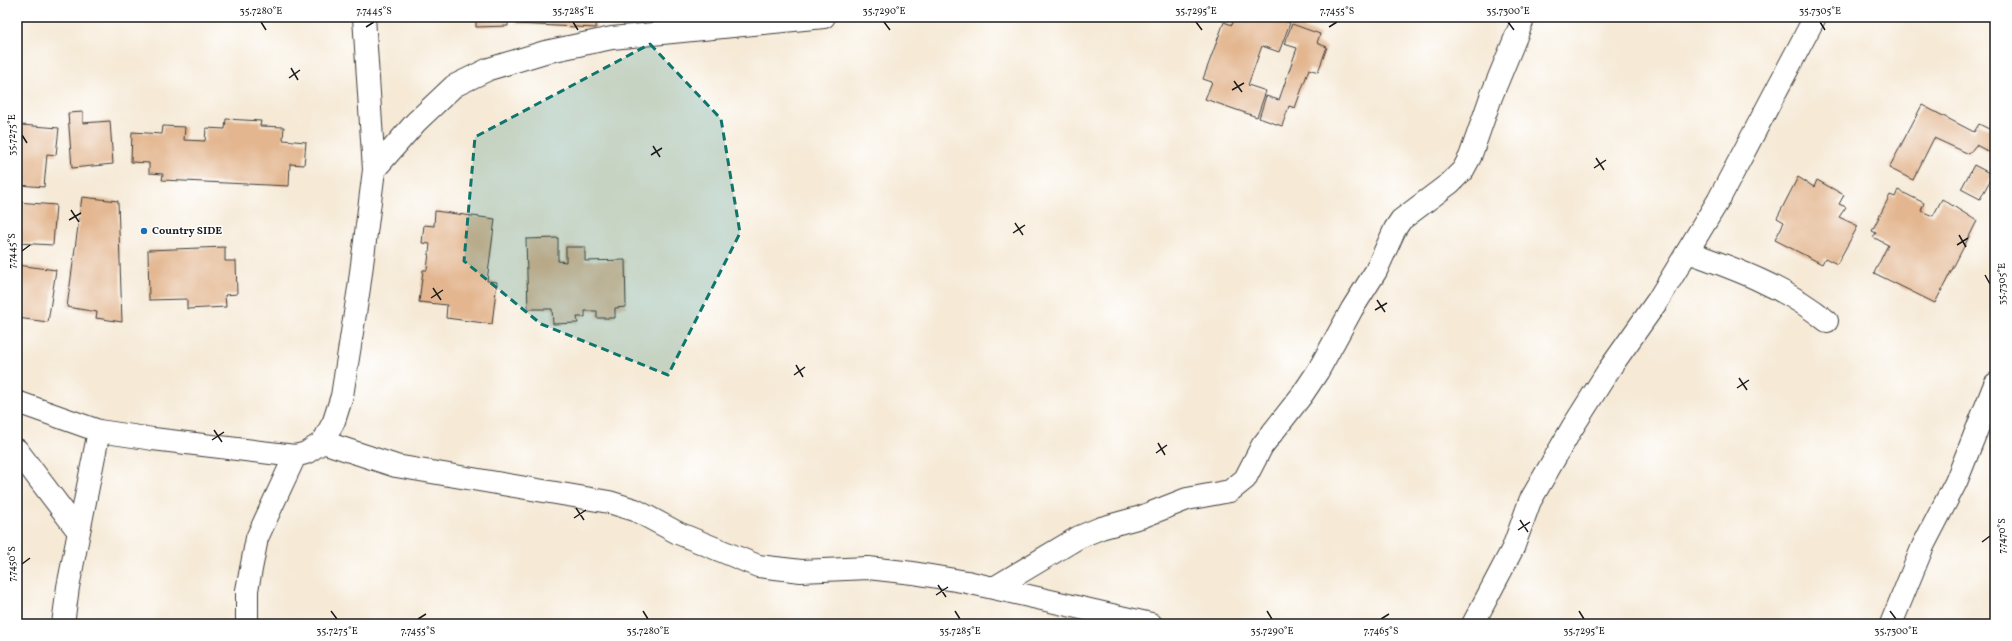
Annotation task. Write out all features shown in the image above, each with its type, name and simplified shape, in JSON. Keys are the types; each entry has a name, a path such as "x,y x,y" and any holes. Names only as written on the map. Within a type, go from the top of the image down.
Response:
{"street":[{"path":"17,402 99,431 153,440 295,456 306,453 323,442 334,421 342,396 359,288 374,170 364,17"},
{"path":"374,170 416,122 454,86 488,69 545,52 612,38 824,17"},
{"path":"994,588 1079,537 1107,526 1141,517 1187,499 1230,491 1245,479 1262,446 1302,395 1318,371 1352,309 1376,271 1395,229 1402,220 1450,183 1463,170 1470,157 1491,97 1524,17"},
{"path":"1473,624 1513,548 1530,502 1572,428 1610,368 1658,300 1688,252 1744,154 1815,17"},
{"path":"1688,252 1730,267 1792,296 1827,321"},
{"path":"1891,624 1923,546 1956,482 1995,384"},
{"path":"63,624 99,431"},
{"path":"323,442 396,466 609,502 635,510 678,533 758,566 801,571 868,568 913,573 994,588 1151,624"},
{"path":"17,450 79,532"},
{"path":"247,624 247,590 257,538 295,456"}],"highlighted area":[{"path":"650,44 721,119 740,233 668,375 541,324 464,261 475,137"}],"building":[{"path":"476,17 508,17 508,26 476,27"},
{"path":"517,17 597,17 596,28 516,24"},
{"path":"1235,17 1273,17 1290,23 1279,52 1262,46 1248,85 1266,91 1257,117 1205,99 1212,82 1203,79 1224,22 1232,25"},
{"path":"1292,24 1320,34 1317,43 1327,47 1318,72 1309,69 1295,108 1289,106 1282,126 1259,118 1266,96 1279,100 1297,48 1284,44"},
{"path":"1922,105 1974,132 1979,124 1995,132 1995,155 1976,145 1969,154 1934,138 1913,180 1889,168"},
{"path":"83,112 83,123 110,121 113,164 72,168 68,113"},
{"path":"226,119 261,121 260,126 284,127 283,140 306,142 304,165 290,164 289,186 162,180 163,174 149,173 149,163 131,162 132,132 162,134 163,126 185,127 184,140 205,141 206,128 225,129"},
{"path":"21,125 59,128 56,155 47,154 44,187 19,185 21,166 17,165 17,136 19,136"},
{"path":"1974,165 1993,175 1980,199 1961,189"},
{"path":"1798,177 1814,187 1817,180 1844,195 1839,204 1846,207 1839,217 1858,226 1837,264 1825,258 1822,264 1775,240 1784,222 1777,218"},
{"path":"1898,190 1924,203 1921,211 1933,216 1942,199 1977,221 1935,303 1874,273 1888,245 1873,237 1876,233 1872,231 1890,195 1895,197"},
{"path":"82,197 118,201 122,322 96,318 97,312 67,307"},
{"path":"17,202 56,205 53,245 17,243"},
{"path":"435,211 495,219 487,281 497,282 492,324 446,318 447,305 419,302 423,270 427,270 430,244 422,243 424,225 434,226"},
{"path":"558,238 558,261 566,262 566,247 585,247 585,261 625,260 626,307 615,308 615,318 597,318 597,311 585,311 585,317 577,317 578,323 553,324 552,309 528,309 526,239"},
{"path":"225,247 225,261 236,261 237,294 225,295 226,307 187,309 187,299 149,300 148,250"},
{"path":"17,265 56,270 48,322 17,318"}],"place":[{"name":"Country SIDE","path":"144,231"}]}
